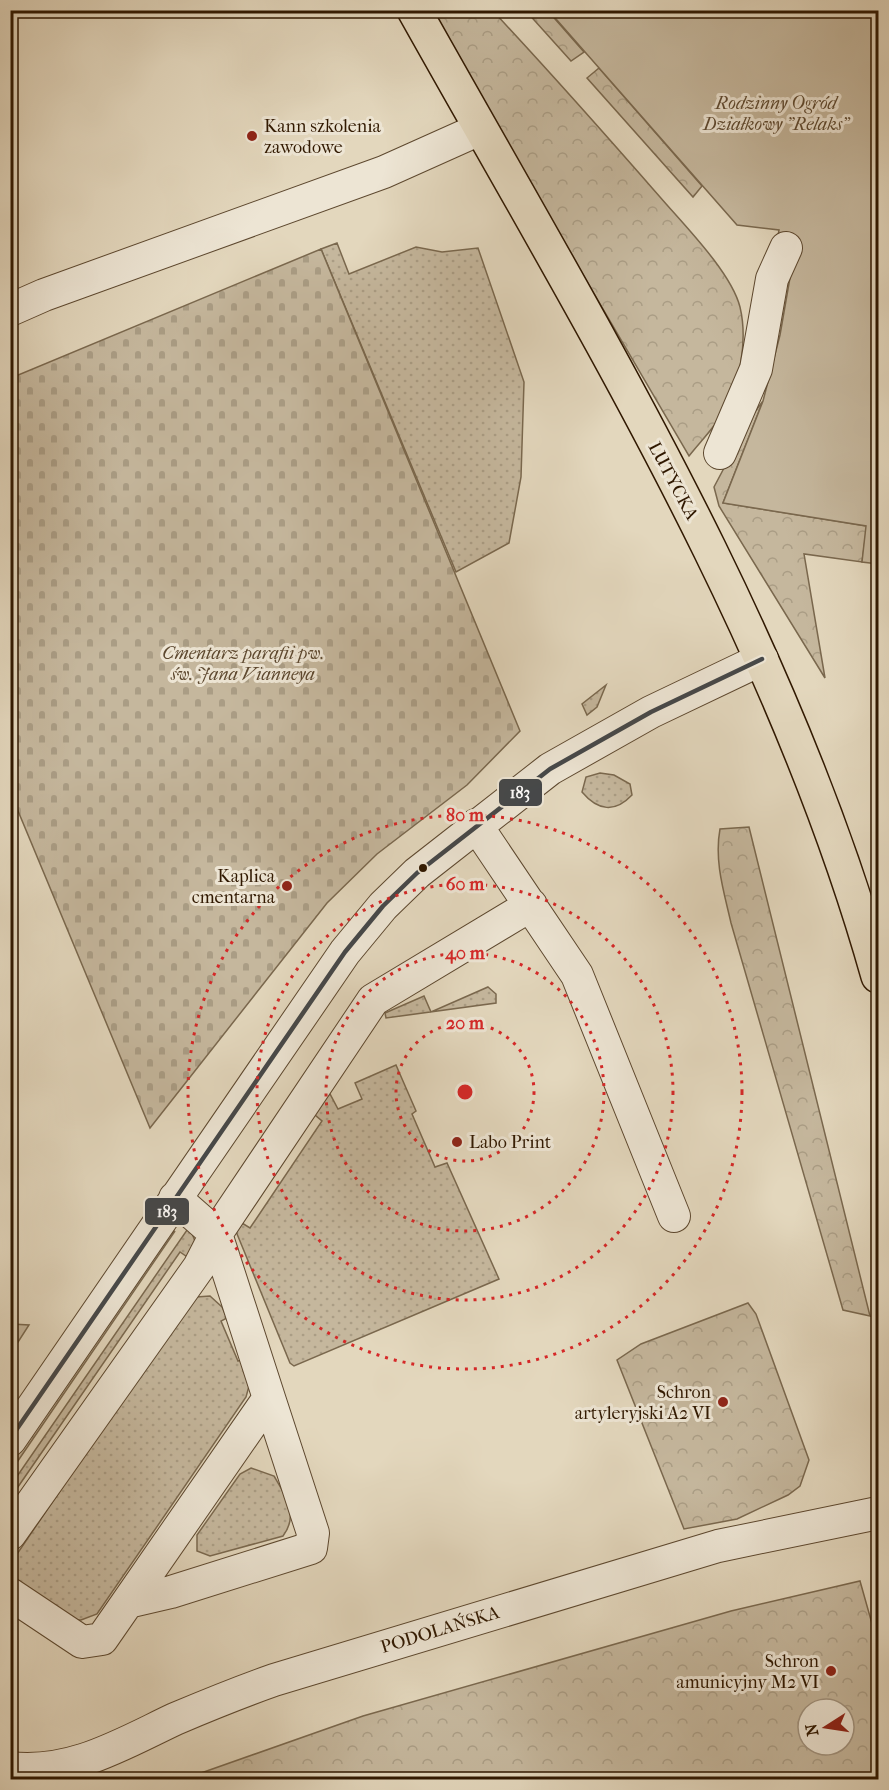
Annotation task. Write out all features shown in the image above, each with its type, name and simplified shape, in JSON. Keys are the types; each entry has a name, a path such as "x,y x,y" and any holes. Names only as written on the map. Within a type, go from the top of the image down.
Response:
{"main road":[{"name":"LUTYCKA","path":"414,10 647,431 762,659 826,813 879,976"}],"street":[{"path":"10,310 384,172 480,129"},
{"path":"720,453 756,369 772,279 786,248"},
{"path":"10,1440 362,930 408,881 476,825 550,769 599,739 762,659"},
{"path":"476,825 578,975 674,1216"},
{"path":"10,1534 199,1267 216,1234 373,1000 531,905"},
{"path":"128,1602 171,1592 311,1548 313,1533 216,1234 176,1197"},
{"path":"10,1594 82,1642 102,1639 269,1398"},
{"name":"PODOLAŃSKA","path":"10,1768 37,1769 78,1763 214,1702 274,1680 718,1546 756,1536 879,1513"}],"green space":[{"path":"433,11 493,11 693,235 727,279 735,293 742,320 743,348 738,375 723,413 689,456 466,75"},
{"path":"526,11 548,11 584,52 571,61"},
{"name":"Rodzinny Ogród Działkowy \"Relaks\"","path":"549,11 878,11 878,564 862,562 866,526 723,503 763,401 780,335 795,249 776,247 779,230 737,225"},
{"path":"599,68 702,186 693,197 587,78"},
{"path":"337,243 349,274 416,247 442,252 478,248 524,382 521,477 509,543 456,572 321,249"},
{"name":"Cmentarz parafii pw. św. Jana Vianneya","path":"321,249 520,731 467,785 377,854 327,903 150,1128 11,794 11,378"},
{"path":"763,401 723,503 867,526 862,562 804,554 825,678 719,506 714,487 751,417"},
{"path":"606,685 597,707 587,715 582,704"},
{"path":"600,773 614,775 630,784 632,795 626,801 613,807 594,803 582,792 586,777"},
{"path":"749,827 870,1316 843,1310 731,923 719,865 720,829"},
{"path":"488,987 496,994 496,1003 431,1012"},
{"path":"424,996 431,1012 386,1018 385,1013"},
{"path":"396,1065 416,1111 412,1114 435,1167 447,1163 499,1279 294,1366 290,1363 235,1229 237,1220 250,1228 322,1121 309,1110 330,1094 338,1109 362,1099 355,1083"},
{"path":"187,1230 191,1231 195,1241 193,1261 180,1252 11,1497 11,1485"},
{"path":"175,1231 11,1471 11,1457 151,1253"},
{"path":"210,1296 222,1307 227,1318 221,1321 238,1361 244,1359 251,1379 246,1397 97,1614 81,1620 69,1620 16,1580 13,1568 17,1554 187,1304 196,1297"},
{"path":"748,1303 756,1314 809,1460 800,1486 788,1495 737,1519 684,1529 617,1360 641,1344"},
{"path":"10,1324 29,1325 11,1353"},
{"path":"251,1468 274,1476 286,1498 290,1521 283,1536 210,1556 197,1551 197,1535 240,1474"},
{"path":"860,1581 878,1645 878,1771 871,1779 184,1779 363,1716 731,1611"}],"transit line":[{"name":"183","path":"10,1439 345,952 383,906 417,873 550,769 651,712 762,659"}],"place":[{"name":"Kann szkolenia zawodowe","path":"252,136"},
{"name":"Kaplica cmentarna","path":"287,886"},
{"name":"Labo Print","path":"457,1142"},
{"name":"Schron artyleryjski A2 VI","path":"723,1402"},
{"name":"Schron amunicyjny M2 VI","path":"831,1671"}]}
